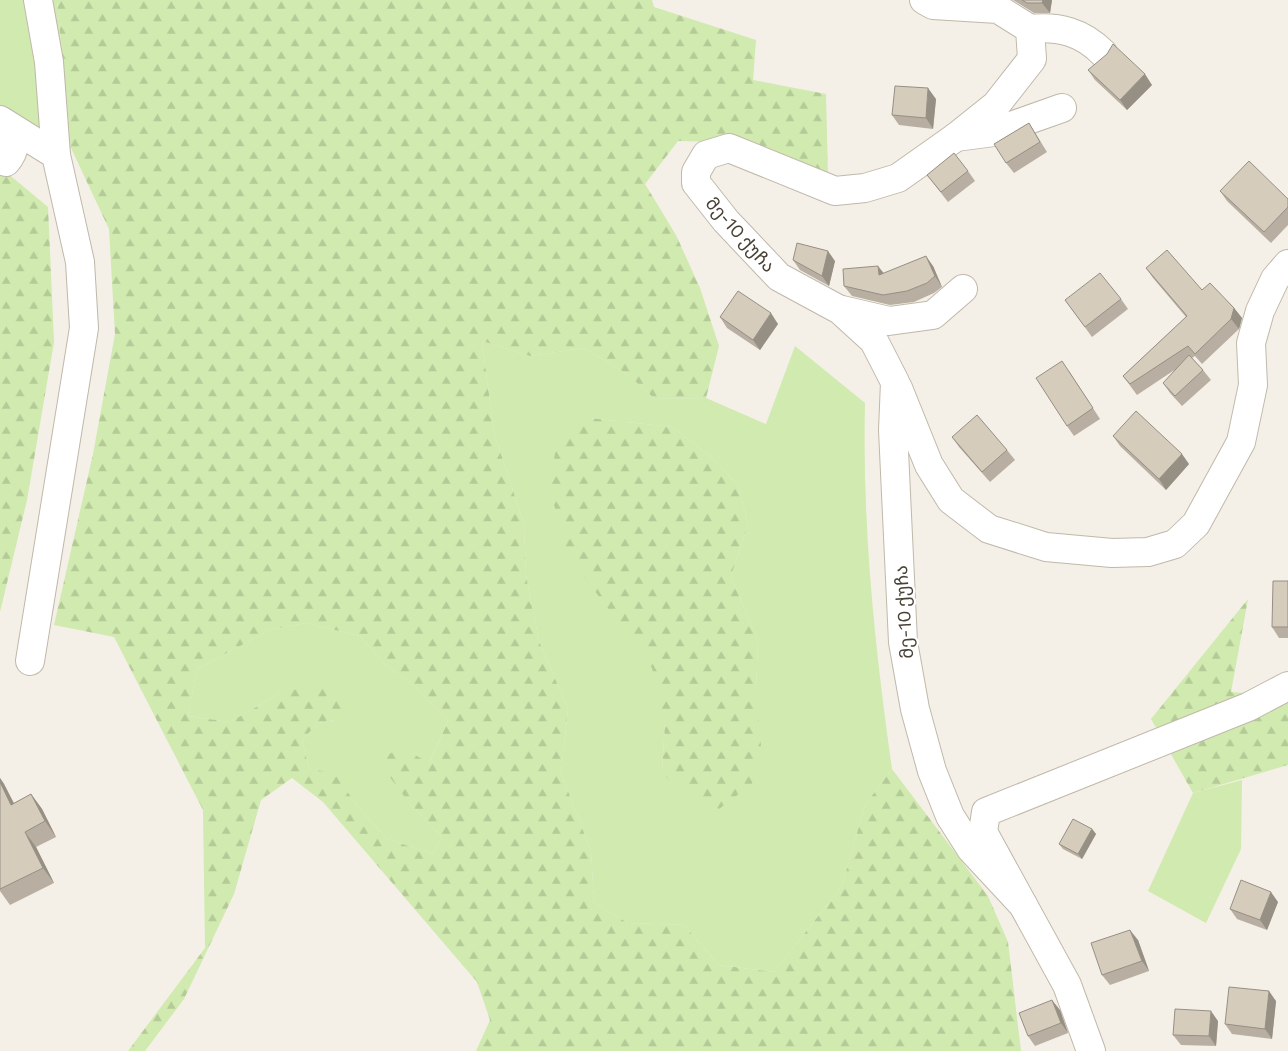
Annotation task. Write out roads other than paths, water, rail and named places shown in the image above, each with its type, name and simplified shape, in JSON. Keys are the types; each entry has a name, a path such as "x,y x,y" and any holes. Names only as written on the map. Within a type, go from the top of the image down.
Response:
{"street":[{"path":"30,661 84,328 80,262 56,155 49,62 38,0"},
{"path":"924,0 933,5 998,9 1030,29 1053,26 1090,40 1102,53"},
{"name":"მე-10 ქუჩა","path":"1023,905 971,849 950,816 932,771 915,709 903,642 893,430 896,382 874,341 840,310 779,277 726,221 696,183 696,172 706,155 729,148 835,191 865,188 898,178 956,137 996,105 1032,59 1030,29"},
{"path":"956,137 994,132 1062,108"},
{"path":"6,124 56,155"},
{"path":"0,160 6,162 13,153 15,142 6,124"},
{"path":"896,382 929,465 951,500 989,529 1046,547 1112,553 1148,552 1175,544 1196,524 1241,442 1252,386 1251,342 1260,311 1275,279 1288,264"},
{"path":"840,310 889,321 933,315 963,289"},
{"path":"1091,1051 1067,985 983,832 986,812 1248,707 1288,686"}]}
